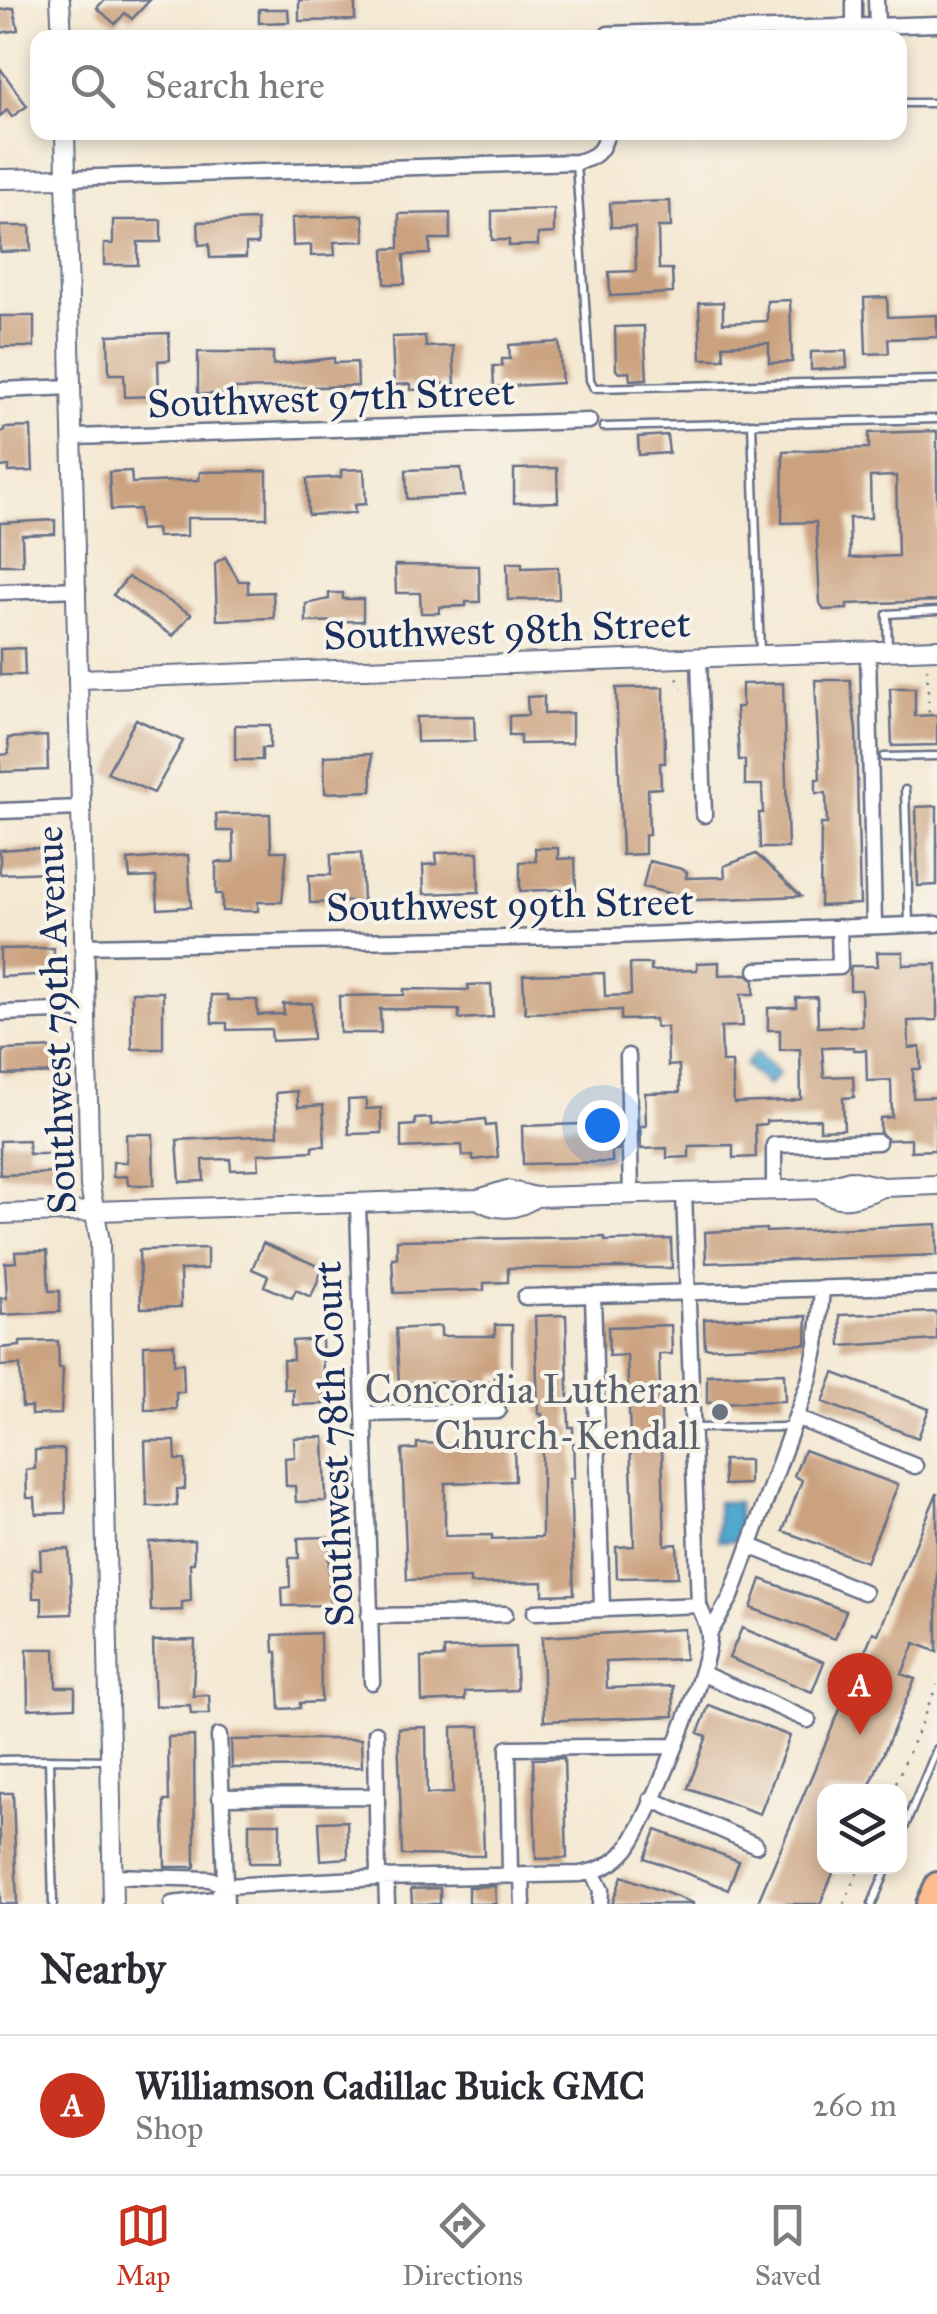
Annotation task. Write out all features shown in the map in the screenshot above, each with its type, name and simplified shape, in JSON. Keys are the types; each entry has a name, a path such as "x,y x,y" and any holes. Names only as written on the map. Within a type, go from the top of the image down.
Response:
{"highway":[{"path":"928,1904 937,1884"}],"street":[{"path":"60,0 62,30"},
{"path":"854,0 854,26"},
{"path":"876,0 880,29"},
{"path":"731,30 854,26 880,29 937,24"},
{"name":"Southwest 79th Avenue","path":"65,140 90,1186 100,1241 105,1426 113,1904"},
{"path":"0,179 576,162 601,151 604,140"},
{"path":"0,390 73,388"},
{"name":"Southwest 97th Street","path":"74,437 596,424"},
{"path":"0,592 78,589"},
{"name":"Southwest 98th Street","path":"80,679 937,649"},
{"path":"868,651 874,925"},
{"path":"699,658 704,815"},
{"path":"0,811 81,808"},
{"name":"Southwest 99th Street","path":"84,946 614,936 937,924"},
{"path":"757,970 840,967 840,927"},
{"path":"0,1013 87,1010"},
{"path":"628,1056 631,1194"},
{"path":"774,1190 774,1145 878,1142"},
{"path":"0,1214 478,1199 506,1190 535,1198 820,1189 832,1182 850,1180 883,1187 937,1186"},
{"path":"684,1193 699,1606 709,1634"},
{"name":"Southwest 78th Court","path":"358,1204 372,1682"},
{"path":"525,1296 937,1285"},
{"path":"113,1876 210,1880 226,1886 382,1877 592,1872 614,1862 631,1844 675,1746 703,1674 709,1634 731,1597 750,1546 818,1345 822,1289"},
{"path":"593,1296 602,1609"},
{"path":"364,1414 498,1411"},
{"path":"795,1422 915,1466"},
{"path":"750,1546 864,1592"},
{"path":"535,1612 699,1606"},
{"path":"369,1616 505,1614"},
{"path":"703,1674 808,1720"},
{"path":"376,1734 376,1796 386,1904"},
{"path":"218,1736 226,1904"},
{"path":"522,1904 516,1875 508,1748 675,1746"},
{"path":"220,1796 376,1796"},
{"path":"651,1798 756,1845"},
{"path":"592,1872 600,1890 600,1904"},
{"path":"172,1904 215,1900 226,1886"}],"lane":[{"path":"907,103 937,103"},
{"path":"576,162 590,380 594,388 937,380"},
{"name":"Southwest 97th Street","path":"596,424 937,419"},
{"path":"752,423 760,655"},
{"path":"888,650 887,614 937,611"},
{"path":"884,758 937,756"},
{"path":"905,790 909,924"},
{"path":"691,1428 795,1422"},
{"path":"907,1821 937,1750"},
{"path":"50,1759 53,1904"},
{"path":"0,1760 109,1760"},
{"path":"872,1904 885,1874"}],"path":[{"path":"926,666 928,714"},
{"path":"681,671 674,675 682,688"},
{"path":"928,706 937,706"},
{"path":"895,1784 937,1685"},
{"path":"844,1904 857,1874"}],"water":[{"path":"756,1052 779,1074 768,1086 745,1065"},
{"path":"717,1502 738,1502 739,1541 718,1541"}],"building":[{"path":"104,0 150,0 132,19 125,13 115,24 97,8"},
{"path":"299,0 355,0 355,20 299,21"},
{"path":"14,8 18,30 0,33 0,10"},
{"path":"259,9 288,9 289,22 259,23"},
{"path":"0,68 27,106 12,117 7,110 0,116"},
{"path":"670,201 671,227 658,227 659,269 672,269 673,293 610,296 609,272 636,271 635,227 611,227 610,203"},
{"path":"554,209 554,233 538,234 538,245 509,246 509,240 492,240 492,211"},
{"path":"450,213 450,239 430,239 430,254 404,255 405,284 385,284 384,249 399,248 399,214"},
{"path":"363,215 365,241 334,242 335,255 311,256 311,245 293,246 292,218"},
{"path":"113,220 161,220 161,242 138,242 138,265 104,265 104,244 113,244"},
{"path":"257,220 258,244 246,244 246,257 210,258 209,244 199,245 198,222"},
{"path":"0,226 30,226 31,251 0,252"},
{"path":"887,297 888,317 937,315 937,337 888,339 889,353 866,354 864,298"},
{"path":"790,300 792,362 769,363 769,343 723,345 724,359 701,359 699,303 723,302 723,323 767,321 767,301"},
{"path":"0,316 34,316 34,347 0,347"},
{"path":"644,326 647,379 630,380 629,372 616,370 615,327"},
{"path":"169,333 170,360 158,361 159,396 125,397 124,374 109,374 108,335"},
{"path":"425,336 426,347 453,346 455,384 411,390 411,384 394,385 392,337"},
{"path":"559,342 562,383 494,387 493,366 502,366 502,359 510,359 509,345"},
{"path":"846,351 847,368 811,370 811,352"},
{"path":"198,352 273,352 273,365 334,358 334,363 357,362 358,386 235,389 235,394 198,394"},
{"path":"31,427 33,471 9,472 9,466 0,467 0,432 4,428"},
{"path":"937,431 937,601 847,604 847,609 824,610 820,603 816,522 782,523 783,451 869,448 869,433","holes":["896,476 898,556 850,558 849,518 871,518 870,477"]},
{"path":"667,435 669,453 639,455 638,437"},
{"path":"461,468 464,496 407,499 406,470"},
{"path":"557,468 558,502 514,503 514,469"},
{"path":"364,469 366,504 354,505 355,513 308,515 307,479 341,477 341,470"},
{"path":"131,471 132,483 199,480 200,472 267,471 267,518 187,518 187,536 157,537 156,529 140,530 139,509 111,510 109,472"},
{"path":"55,520 55,534 22,535 23,565 0,565 0,523"},
{"path":"225,557 239,581 248,581 248,593 273,592 274,618 217,620 215,563"},
{"path":"507,563 522,563 522,568 558,567 559,599 508,600"},
{"path":"395,565 479,566 480,602 439,607 439,613 421,613 420,593 396,593"},
{"path":"128,577 191,614 173,636 113,595"},
{"path":"329,593 343,593 343,599 363,599 363,621 306,622 306,604 329,599"},
{"path":"24,648 25,675 0,675 0,649"},
{"path":"815,680 850,680 856,731 860,904 820,906 821,824 827,824 826,793 816,793 816,779 820,779"},
{"path":"783,683 788,848 760,848 762,785 745,785 745,760 739,760 736,707 742,707 742,684"},
{"path":"664,687 665,763 660,763 661,788 648,789 649,835 645,835 645,854 622,855 616,688"},
{"path":"890,688 915,688 915,716 937,715 937,745 892,746"},
{"path":"544,696 544,714 572,713 572,743 520,744 520,735 509,735 509,716 528,715 527,697"},
{"path":"474,716 475,741 417,742 416,717"},
{"path":"136,719 183,741 154,793 107,773"},
{"path":"235,725 270,725 270,748 262,748 262,760 235,760"},
{"path":"47,736 48,770 0,772 0,755 9,754 8,738"},
{"path":"371,754 372,791 325,793 324,756"},
{"path":"937,806 937,885 918,886 916,807"},
{"path":"216,814 270,814 271,851 287,851 282,902 258,902 258,911 222,911 222,894 216,894 216,862 234,862 233,831 217,831"},
{"path":"535,848 558,848 558,859 575,858 576,889 520,891 520,862 536,861"},
{"path":"49,849 50,872 0,874 0,850"},
{"path":"478,852 479,892 424,894 423,865 437,864 436,853"},
{"path":"361,853 363,901 310,903 309,875 331,875 331,854"},
{"path":"756,854 801,896 697,900 643,887 649,861 682,869 687,872 686,878 725,877 724,866"},
{"path":"188,855 191,907 158,909 156,877 130,878 128,860"},
{"path":"54,948 54,974 0,977 0,949"},
{"path":"877,952 903,952 903,965 937,964 937,1020 908,1021 909,1048 920,1047 921,1069 913,1069 913,1098 937,1097 935,1150 911,1151 911,1139 888,1140 880,1132 880,1118 892,1117 891,1080 867,1081 866,1050 854,1047 822,1048 824,1077 853,1076 854,1097 843,1098 844,1129 820,1130 820,1119 766,1121 755,1125 756,1157 733,1158 733,1145 689,1146 689,1157 667,1158 667,1148 641,1149 640,1126 646,1126 645,1093 680,1092 679,1065 668,1066 667,1027 656,1027 655,1019 621,1020 621,1010 525,1013 523,975 604,973 605,996 631,995 630,964 651,964 651,971 697,970 697,963 719,962 719,975 747,974 754,980 754,994 741,994 743,1026 721,1027 722,1062 732,1062 734,1103 790,1101 801,1099 800,1049 780,1050 780,1030 768,1030 768,1008 796,1007 796,998 817,997 818,1027 862,1026 861,990 850,990 851,966 878,966"},
{"path":"491,984 493,1017 459,1019 459,1010 380,1009 381,1033 340,1033 339,996 404,995 404,989 469,990 468,985"},
{"path":"132,992 163,992 163,1049 132,1049"},
{"path":"211,995 227,995 228,1000 257,1000 258,1015 284,1014 283,1004 312,1003 313,1039 272,1041 271,1029 227,1030 227,1023 212,1023"},
{"path":"58,1048 59,1073 3,1075 3,1050"},
{"path":"297,1091 298,1107 323,1105 325,1146 313,1146 313,1151 258,1154 259,1169 231,1170 230,1159 203,1160 204,1181 180,1182 177,1140 278,1135 276,1093"},
{"path":"366,1099 366,1109 381,1108 382,1133 349,1134 348,1100"},
{"path":"431,1118 431,1125 485,1119 486,1126 495,1125 498,1157 473,1160 473,1155 463,1156 462,1145 401,1148 401,1126 415,1125 415,1119"},
{"path":"611,1123 611,1127 619,1127 619,1150 612,1150 612,1162 523,1164 522,1126"},
{"path":"126,1134 153,1134 154,1185 128,1185 127,1176 113,1177 113,1162 127,1162"},
{"path":"28,1140 29,1154 59,1154 60,1173 0,1175 0,1141"},
{"path":"937,1224 937,1255 706,1263 705,1232"},
{"path":"605,1237 605,1241 671,1239 672,1268 508,1268 508,1282 484,1283 484,1290 394,1293 392,1258 397,1258 397,1240"},
{"path":"263,1243 323,1268 311,1297 296,1290 292,1298 264,1286 268,1276 252,1269"},
{"path":"207,1248 207,1269 180,1270 181,1307 141,1308 139,1250"},
{"path":"47,1251 49,1291 60,1291 60,1312 2,1315 1,1298 7,1298 5,1263 16,1262 15,1252"},
{"path":"937,1312 937,1340 841,1346 840,1315"},
{"path":"566,1315 569,1427 573,1427 574,1478 570,1478 574,1594 543,1595 543,1582 470,1584 470,1578 407,1580 402,1450 417,1449 417,1443 482,1445 482,1441 500,1440 500,1444 514,1444 515,1481 445,1483 445,1536 542,1537 542,1414 538,1414 535,1316"},
{"path":"807,1316 806,1344 705,1348 704,1319"},
{"path":"495,1325 512,1325 512,1374 494,1374 494,1381 399,1383 396,1329 441,1326 441,1336 495,1336"},
{"path":"671,1325 672,1354 659,1354 665,1545 677,1544 678,1577 617,1578 616,1547 634,1546 627,1355 609,1356 608,1327"},
{"path":"322,1339 324,1404 293,1405 293,1389 284,1389 283,1360 293,1360 292,1341"},
{"path":"58,1341 59,1368 63,1368 61,1414 31,1415 31,1407 22,1407 20,1365 0,1366 0,1348 20,1346 20,1342"},
{"path":"174,1344 174,1364 183,1363 184,1392 176,1392 176,1409 145,1410 144,1345"},
{"path":"784,1373 785,1401 707,1403 707,1375"},
{"path":"834,1373 929,1409 918,1438 823,1402"},
{"path":"324,1437 326,1501 296,1502 295,1486 286,1486 285,1458 295,1457 294,1438"},
{"path":"145,1441 175,1441 176,1460 185,1460 185,1489 177,1489 177,1506 147,1506"},
{"path":"64,1449 66,1513 36,1514 35,1498 27,1498 26,1470 35,1469 35,1450"},
{"path":"804,1450 898,1485 866,1562 783,1531 802,1480 794,1476"},
{"path":"723,1460 749,1460 749,1484 724,1485"},
{"path":"937,1493 937,1652 915,1643 902,1674 915,1679 870,1784 817,1784 817,1874 833,1874 820,1904 757,1904 873,1632 878,1634"},
{"path":"328,1537 330,1605 283,1606 282,1588 290,1587 289,1558 299,1558 298,1538"},
{"path":"194,1540 191,1601 182,1602 182,1610 151,1611 149,1542"},
{"path":"69,1549 72,1614 42,1615 42,1598 33,1598 32,1569 41,1569 40,1550"},
{"path":"761,1579 846,1611 835,1639 751,1608"},
{"path":"742,1628 824,1662 812,1692 729,1658"},
{"path":"684,1629 685,1659 606,1662 607,1688 673,1686 674,1716 544,1721 542,1637"},
{"path":"320,1633 321,1702 280,1709 273,1635"},
{"path":"195,1640 193,1696 209,1695 210,1714 191,1714 190,1705 155,1706 153,1641"},
{"path":"515,1647 517,1690 465,1692 465,1700 422,1702 421,1658 444,1657 444,1649"},
{"path":"27,1649 55,1649 56,1687 75,1687 75,1707 28,1709"},
{"path":"709,1705 790,1736 760,1814 688,1788 707,1736 698,1733"},
{"path":"480,1726 484,1856 402,1855 398,1728 426,1727 427,1794 453,1793 452,1727"},
{"path":"194,1736 195,1867 165,1867 168,1737"},
{"path":"361,1739 362,1767 232,1768 231,1740"},
{"path":"564,1758 567,1858 536,1859 533,1759"},
{"path":"0,1793 13,1793 17,1904 0,1904"},
{"path":"347,1821 348,1858 321,1860 319,1822"},
{"path":"249,1823 280,1823 280,1863 249,1863"},
{"path":"656,1830 739,1861 728,1889 645,1858"},
{"path":"622,1876 693,1903 693,1904 612,1904"},
{"path":"495,1886 496,1904 468,1904 468,1887"},
{"path":"440,1888 440,1904 412,1904 411,1889"}],"place":[{"name":"Concordia Lutheran Church-Kendall","path":"720,1412"},
{"name":"Williamson Cadillac Buick GMC","path":"860,1735"}]}
